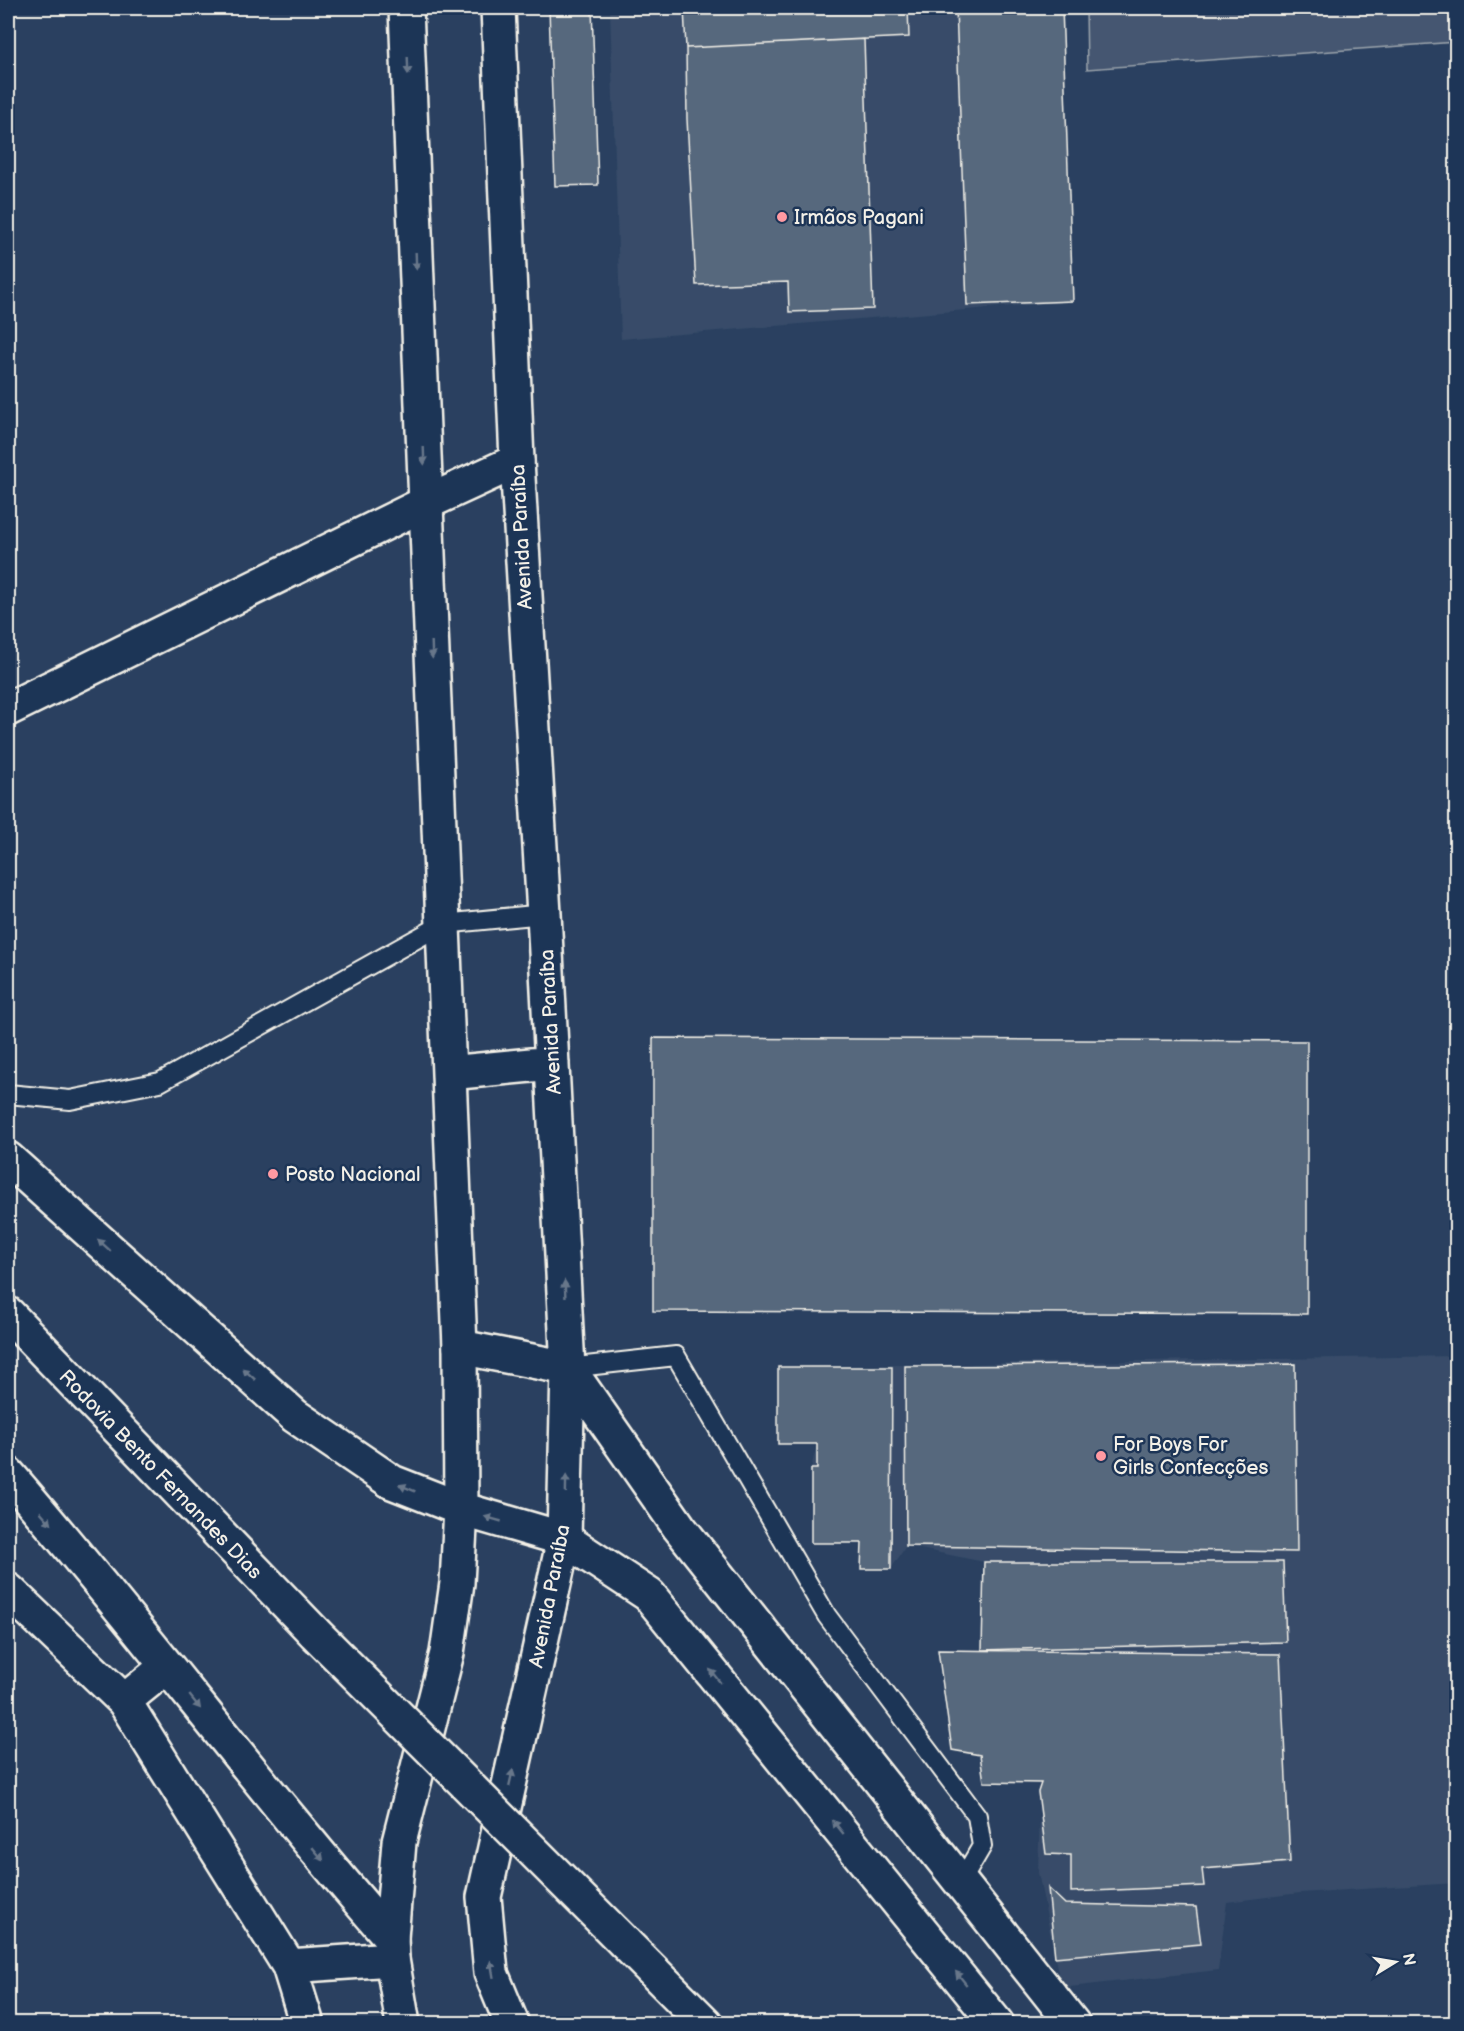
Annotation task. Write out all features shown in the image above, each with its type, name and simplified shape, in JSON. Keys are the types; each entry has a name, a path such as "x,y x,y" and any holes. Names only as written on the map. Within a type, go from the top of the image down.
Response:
{"main road":[{"path":"403,2024 391,1948 399,1842 447,1653 457,1583 461,1509 460,1347 406,8"},
{"name":"Avenida Paraíba","path":"498,8 517,461 568,1368 564,1539 484,1897 491,1973 512,2024"},
{"path":"8,709 426,503 517,461"},
{"path":"449,1073 552,1064"},
{"path":"8,1159 295,1416 392,1482 461,1509 564,1539 649,1594 998,2024"},
{"name":"Rodovia Bento Fernandes Dias","path":"8,1314 315,1633 706,2024"},
{"path":"460,1347 568,1368 679,1527 1073,2024"},
{"path":"8,1474 166,1666 391,1948"},
{"path":"8,1590 124,1701 289,1966 307,2024"},
{"path":"124,1701 166,1666"},
{"path":"289,1966 391,1948"}],"lane":[{"path":"8,1094 70,1100 160,1082 443,924 544,915"},
{"path":"568,1368 676,1356 827,1616 977,1816 982,1846 961,1882"}],"shaded area":[{"path":"610,8 1063,8 1073,301 621,339"},
{"path":"1086,8 1456,8 1456,42 1087,69"},
{"path":"1456,1356 1456,1883 1300,1893 1227,1902 1218,1970 1061,1988 1038,1872 1041,1783 984,1782 980,1755 952,1750 938,1650 981,1650 984,1562 906,1546 891,1569 861,1569 861,1543 811,1543 811,1469 817,1444 778,1444 778,1367"}],"building":[{"path":"549,8 592,8 598,185 555,186"},
{"path":"684,8 908,8 909,37 686,48"},
{"path":"956,8 1062,8 1073,301 967,305"},
{"name":"Irmãos Pagani","path":"864,39 873,309 789,312 788,282 696,285 687,119 686,48"},
{"path":"653,1038 1307,1041 1307,1314 653,1311"},
{"name":"For Boys For Girls Confecções","path":"1295,1364 1297,1552 906,1546 905,1366"},
{"path":"778,1367 892,1367 891,1569 861,1569 862,1543 811,1543 811,1469 817,1469 817,1444 778,1444"},
{"path":"984,1562 1283,1562 1286,1642 982,1650"},
{"path":"938,1650 1280,1654 1290,1862 1202,1869 1204,1886 1071,1892 1071,1855 1046,1854 1038,1792 1041,1783 984,1782 980,1755 952,1750"},
{"path":"1048,1888 1065,1904 1196,1907 1201,1944 1055,1957"}],"place":[{"name":"Irmãos Pagani","path":"782,217"},
{"name":"Posto Nacional","path":"273,1174"},
{"name":"For Boys For Girls Confecções","path":"1101,1456"}]}
